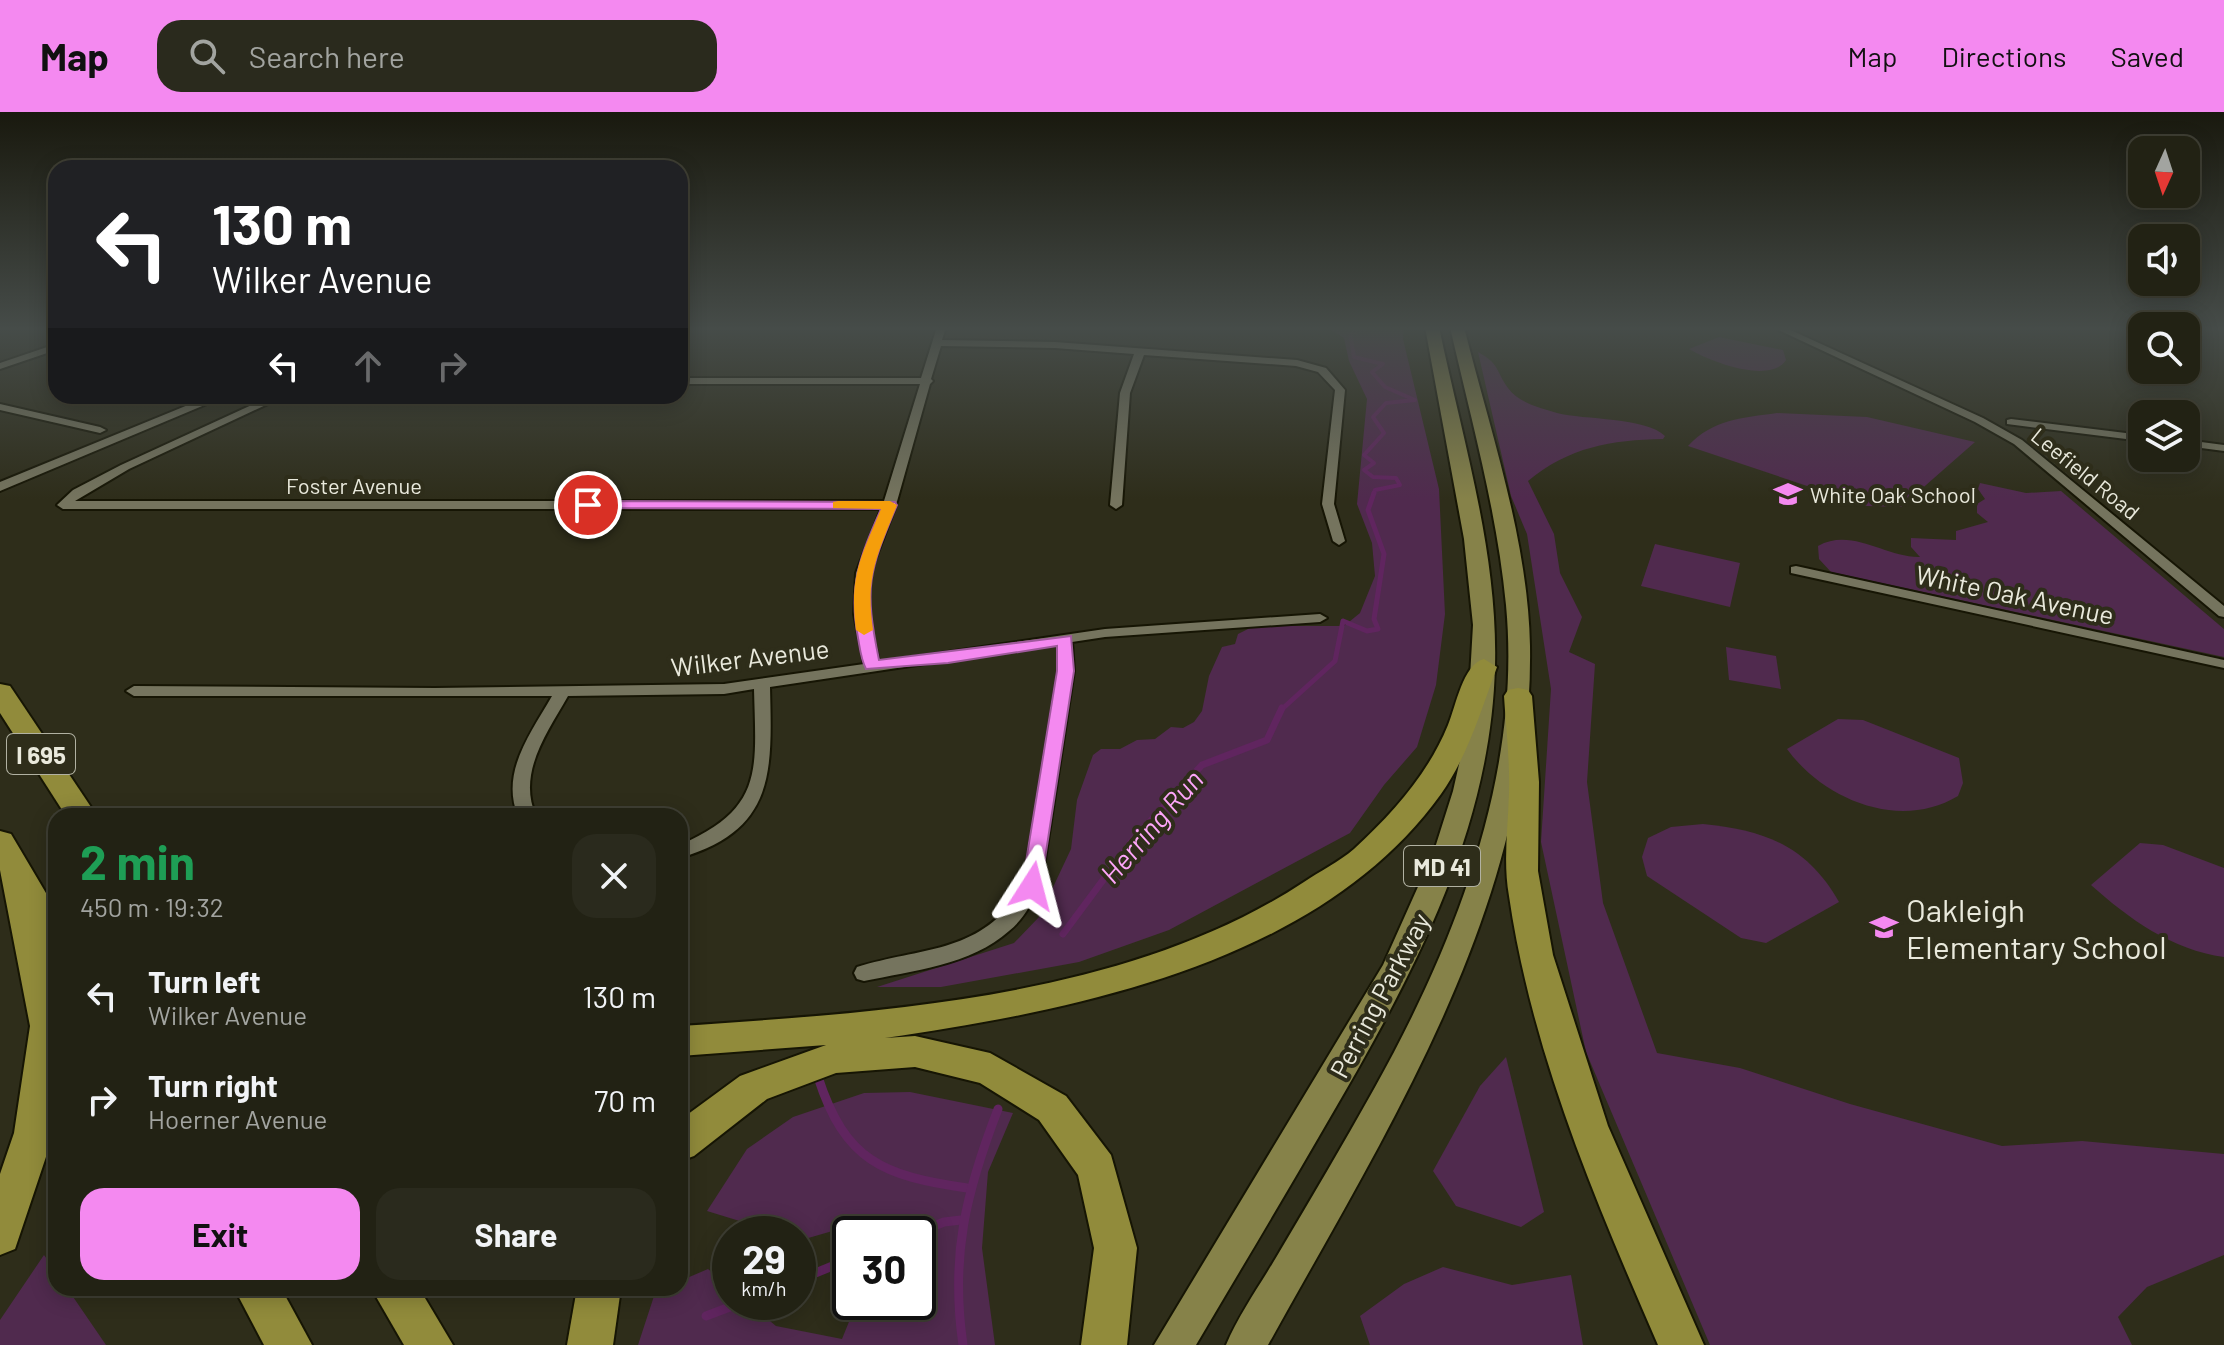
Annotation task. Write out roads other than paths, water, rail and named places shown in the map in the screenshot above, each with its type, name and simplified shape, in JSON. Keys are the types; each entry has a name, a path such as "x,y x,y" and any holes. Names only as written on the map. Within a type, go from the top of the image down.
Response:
{"highway":[{"path":"688,1040 862,1028 1001,1007 1068,993 1157,965 1258,924 1336,877 1403,821 1446,762 1484,667"},
{"name":"I 695","path":"0,692 77,808"},
{"path":"1518,696 1524,791 1521,852 1525,896 1538,955 1558,1030 1598,1150 1681,1345"},
{"path":"0,842 48,926"},
{"path":"0,1235 34,1133 48,1026 18,875"},
{"path":"688,1136 726,1104 792,1070 833,1055 871,1049 928,1051 1005,1074 1028,1088 1069,1127 1085,1147 1100,1182 1116,1257 1114,1296 1104,1345"},
{"path":"261,1296 289,1345"},
{"path":"398,1296 430,1345"},
{"path":"590,1345 598,1296"}],"main road":[{"name":"Perring Parkway","path":"1174,1345 1389,986 1435,884 1463,805 1481,712 1484,667 1482,595 1443,385"},
{"name":"Perring Parkway","path":"1246,1345 1435,1004 1476,899 1500,818 1518,696 1519,644 1508,553 1470,385"}],"street":[{"path":"872,666 861,614 861,585 866,560 890,505 927,385"},
{"path":"1116,505 1128,385"},
{"path":"1335,385 1340,390 1328,504 1339,541"},
{"name":"Leefield Road","path":"1902,385 1979,420 2018,442 2224,613"},
{"path":"0,487 201,404"},
{"name":"Foster Avenue","path":"263,404 125,467 77,493 63,505 890,505"},
{"path":"0,407 100,430"},
{"path":"2011,422 2128,436"},
{"path":"2200,445 2224,448"},
{"name":"White Oak Avenue","path":"1796,570 2224,664"},
{"name":"Wilker Avenue","path":"134,691 679,691 948,658 1105,633 1320,618"},
{"path":"864,973 983,942 1006,927 1026,901 1032,886 1066,671 1065,639"},
{"path":"688,848 738,823 754,802 763,750 762,683"},
{"path":"524,808 520,796 525,765 563,691"}],"waterway":[{"name":"Herring Run","path":"1373,495 1375,490 1400,485 1396,478 1373,477 1364,470 1374,463 1364,455 1384,433 1373,417 1386,403 1415,400 1383,385"},
{"name":"Herring Run","path":"1281,710 1335,661 1343,621 1367,631 1378,629 1374,619 1384,554 1368,510 1374,493"},
{"name":"Herring Run","path":"1063,934 1132,841 1202,765 1267,740 1281,710"},
{"path":"818,1077 841,1128 871,1160 912,1177 967,1188"},
{"name":"Herring Run","path":"963,1345 958,1282 964,1225 977,1168 998,1109"},
{"path":"936,1225 961,1220"},
{"path":"816,1273 832,1266"},
{"path":"706,1316 712,1314"}],"place":[{"name":"White Oak School","path":"1788,494"},
{"name":"Oakleigh Elementary School","path":"1884,927"}]}
